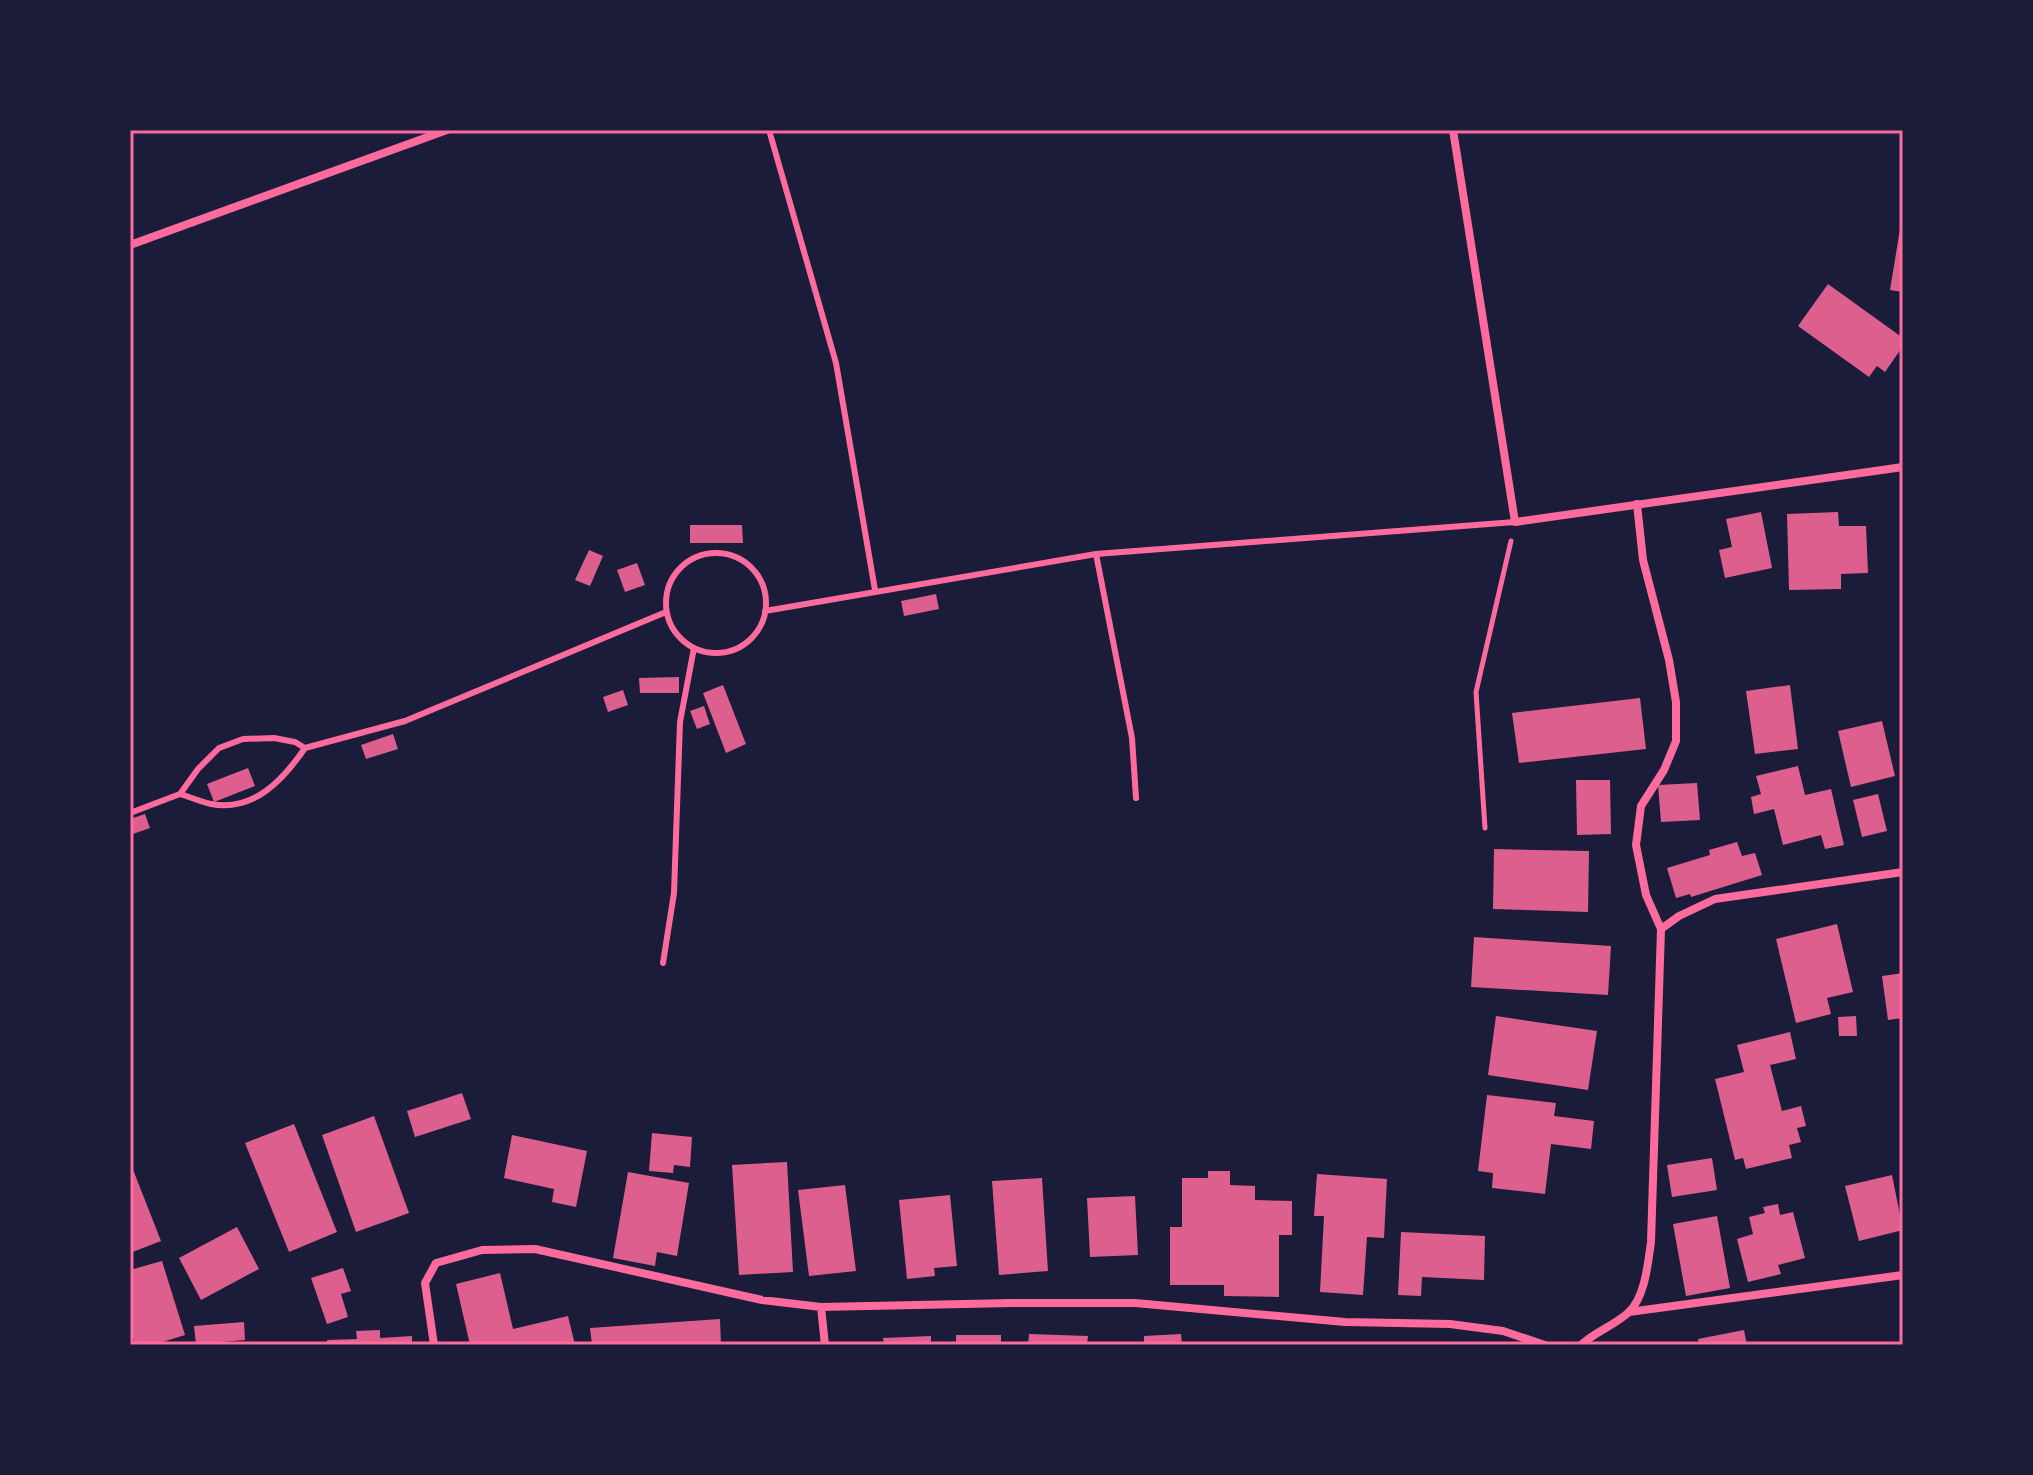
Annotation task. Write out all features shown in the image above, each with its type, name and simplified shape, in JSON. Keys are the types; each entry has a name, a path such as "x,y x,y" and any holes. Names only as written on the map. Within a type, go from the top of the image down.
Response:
{"street":[{"path":"130,245 447,130"},
{"path":"1453,130 1515,522 1903,467"},
{"path":"1629,1312 1646,1278 1651,1242 1661,929 1646,895 1636,845 1641,806 1664,770 1676,741 1676,702 1669,660 1643,560 1637,504"},
{"path":"1661,929 1679,916 1715,899 1903,872"},
{"path":"434,1345 425,1283 436,1263 482,1250 535,1249 762,1300 821,1307 1135,1303 1345,1322 1450,1324 1503,1331 1545,1345"},
{"path":"1581,1345 1594,1333 1629,1312 1903,1275"},
{"path":"821,1307 825,1345"}],"lane":[{"path":"769,130 836,363 875,590"},
{"path":"765,611 1096,554 1515,522"},
{"path":"707,554 737,558 760,580 765,595 765,611 751,639 739,648 724,653 708,653 680,639 666,612 669,588 680,568 707,554"},
{"path":"1096,554 1132,738 1136,798"},
{"path":"180,794 212,804 234,805 265,794 288,773 305,748 405,721 666,612"},
{"path":"663,963 674,893 680,722 694,648"},
{"path":"130,813 180,794 198,769 219,748 243,739 274,738 295,742 305,748"}],"path":[{"path":"1485,828 1476,692 1515,522"}],"building":[{"path":"1903,223 1903,292 1890,290"},
{"path":"1828,284 1903,338 1903,346 1885,372 1877,366 1869,377 1798,326"},
{"path":"1761,512 1772,568 1725,578 1719,550 1732,547 1726,519"},
{"path":"1838,512 1839,526 1866,526 1868,573 1841,574 1841,589 1789,590 1787,514"},
{"path":"690,525 742,525 743,543 690,543"},
{"path":"589,550 603,556 590,586 575,580"},
{"path":"637,563 645,585 625,592 617,570"},
{"path":"936,594 939,609 904,616 901,601"},
{"path":"679,677 679,693 640,693 639,678"},
{"path":"723,685 746,744 726,753 703,693"},
{"path":"1790,685 1798,749 1755,754 1746,691"},
{"path":"623,690 628,705 608,712 603,697"},
{"path":"1640,698 1646,749 1519,763 1512,713"},
{"path":"704,706 710,724 697,729 690,711"},
{"path":"1882,721 1895,776 1851,787 1838,731"},
{"path":"393,734 398,749 366,759 361,745"},
{"path":"1798,766 1805,795 1831,789 1844,845 1825,849 1821,835 1783,845 1774,809 1754,814 1751,797 1761,794 1756,776"},
{"path":"248,768 255,786 214,802 207,784"},
{"path":"1576,780 1610,780 1611,834 1577,835"},
{"path":"1697,783 1700,820 1661,822 1658,785"},
{"path":"1878,794 1887,831 1862,837 1853,800"},
{"path":"145,814 150,828 130,835 130,819"},
{"path":"1737,842 1742,856 1755,853 1762,875 1691,897 1690,894 1676,898 1667,868 1710,855 1709,850"},
{"path":"1494,849 1589,851 1588,912 1493,909"},
{"path":"1837,924 1853,992 1827,998 1831,1014 1796,1023 1776,939"},
{"path":"1474,937 1611,946 1608,995 1471,987"},
{"path":"1903,973 1903,1018 1888,1020 1882,976"},
{"path":"1496,1016 1597,1031 1588,1090 1488,1075"},
{"path":"1856,1016 1857,1036 1839,1036 1838,1017"},
{"path":"1790,1032 1796,1059 1770,1065 1782,1111 1801,1106 1806,1126 1797,1128 1801,1142 1789,1145 1792,1158 1746,1169 1743,1158 1735,1160 1715,1079 1744,1072 1737,1045"},
{"path":"462,1093 471,1119 415,1137 407,1111"},
{"path":"1487,1095 1556,1103 1554,1116 1594,1121 1591,1149 1551,1144 1545,1194 1492,1188 1493,1173 1478,1171"},
{"path":"374,1116 409,1213 356,1232 322,1135"},
{"path":"294,1124 337,1232 289,1252 245,1143"},
{"path":"652,1133 692,1137 690,1167 674,1165 673,1173 649,1171"},
{"path":"512,1135 587,1151 576,1207 552,1202 554,1189 504,1178"},
{"path":"1712,1158 1717,1190 1672,1197 1667,1165"},
{"path":"787,1162 793,1272 739,1275 732,1165"},
{"path":"130,1168 161,1241 130,1253"},
{"path":"1208,1171 1230,1171 1230,1185 1255,1186 1255,1200 1292,1201 1292,1235 1279,1235 1279,1297 1224,1296 1224,1285 1170,1285 1170,1227 1182,1227 1182,1178 1208,1178"},
{"path":"628,1172 689,1183 677,1256 657,1252 655,1266 613,1258"},
{"path":"1317,1174 1387,1179 1384,1238 1367,1237 1363,1295 1320,1292 1324,1216 1314,1216"},
{"path":"1892,1175 1903,1230 1859,1241 1845,1186"},
{"path":"1042,1178 1048,1271 999,1275 992,1181"},
{"path":"845,1185 856,1271 809,1276 798,1190"},
{"path":"950,1195 957,1266 934,1268 935,1276 907,1279 899,1200"},
{"path":"1135,1196 1138,1255 1090,1257 1087,1198"},
{"path":"1778,1204 1780,1215 1793,1212 1805,1258 1778,1265 1781,1274 1748,1282 1737,1239 1753,1234 1749,1217 1765,1213 1763,1207"},
{"path":"1717,1216 1730,1288 1686,1296 1673,1224"},
{"path":"237,1227 259,1269 201,1300 179,1258"},
{"path":"1401,1232 1485,1236 1484,1280 1422,1277 1421,1296 1398,1295"},
{"path":"162,1261 185,1335 153,1345 135,1345 130,1327 130,1270"},
{"path":"343,1268 351,1291 341,1294 348,1317 327,1324 311,1278"},
{"path":"500,1273 513,1329 568,1316 575,1345 470,1345 456,1284"},
{"path":"720,1319 721,1345 592,1345 590,1328"},
{"path":"244,1322 245,1340 196,1344 194,1326"},
{"path":"380,1330 380,1338 412,1336 412,1345 328,1345 327,1340 357,1339 356,1331"},
{"path":"1744,1330 1747,1345 1699,1345 1698,1339"},
{"path":"1029,1334 1088,1336 1087,1345 1028,1345"},
{"path":"1181,1334 1182,1345 1144,1345 1144,1336"},
{"path":"956,1335 1001,1335 1001,1345 956,1345"},
{"path":"931,1336 931,1345 884,1345 883,1338"}]}
